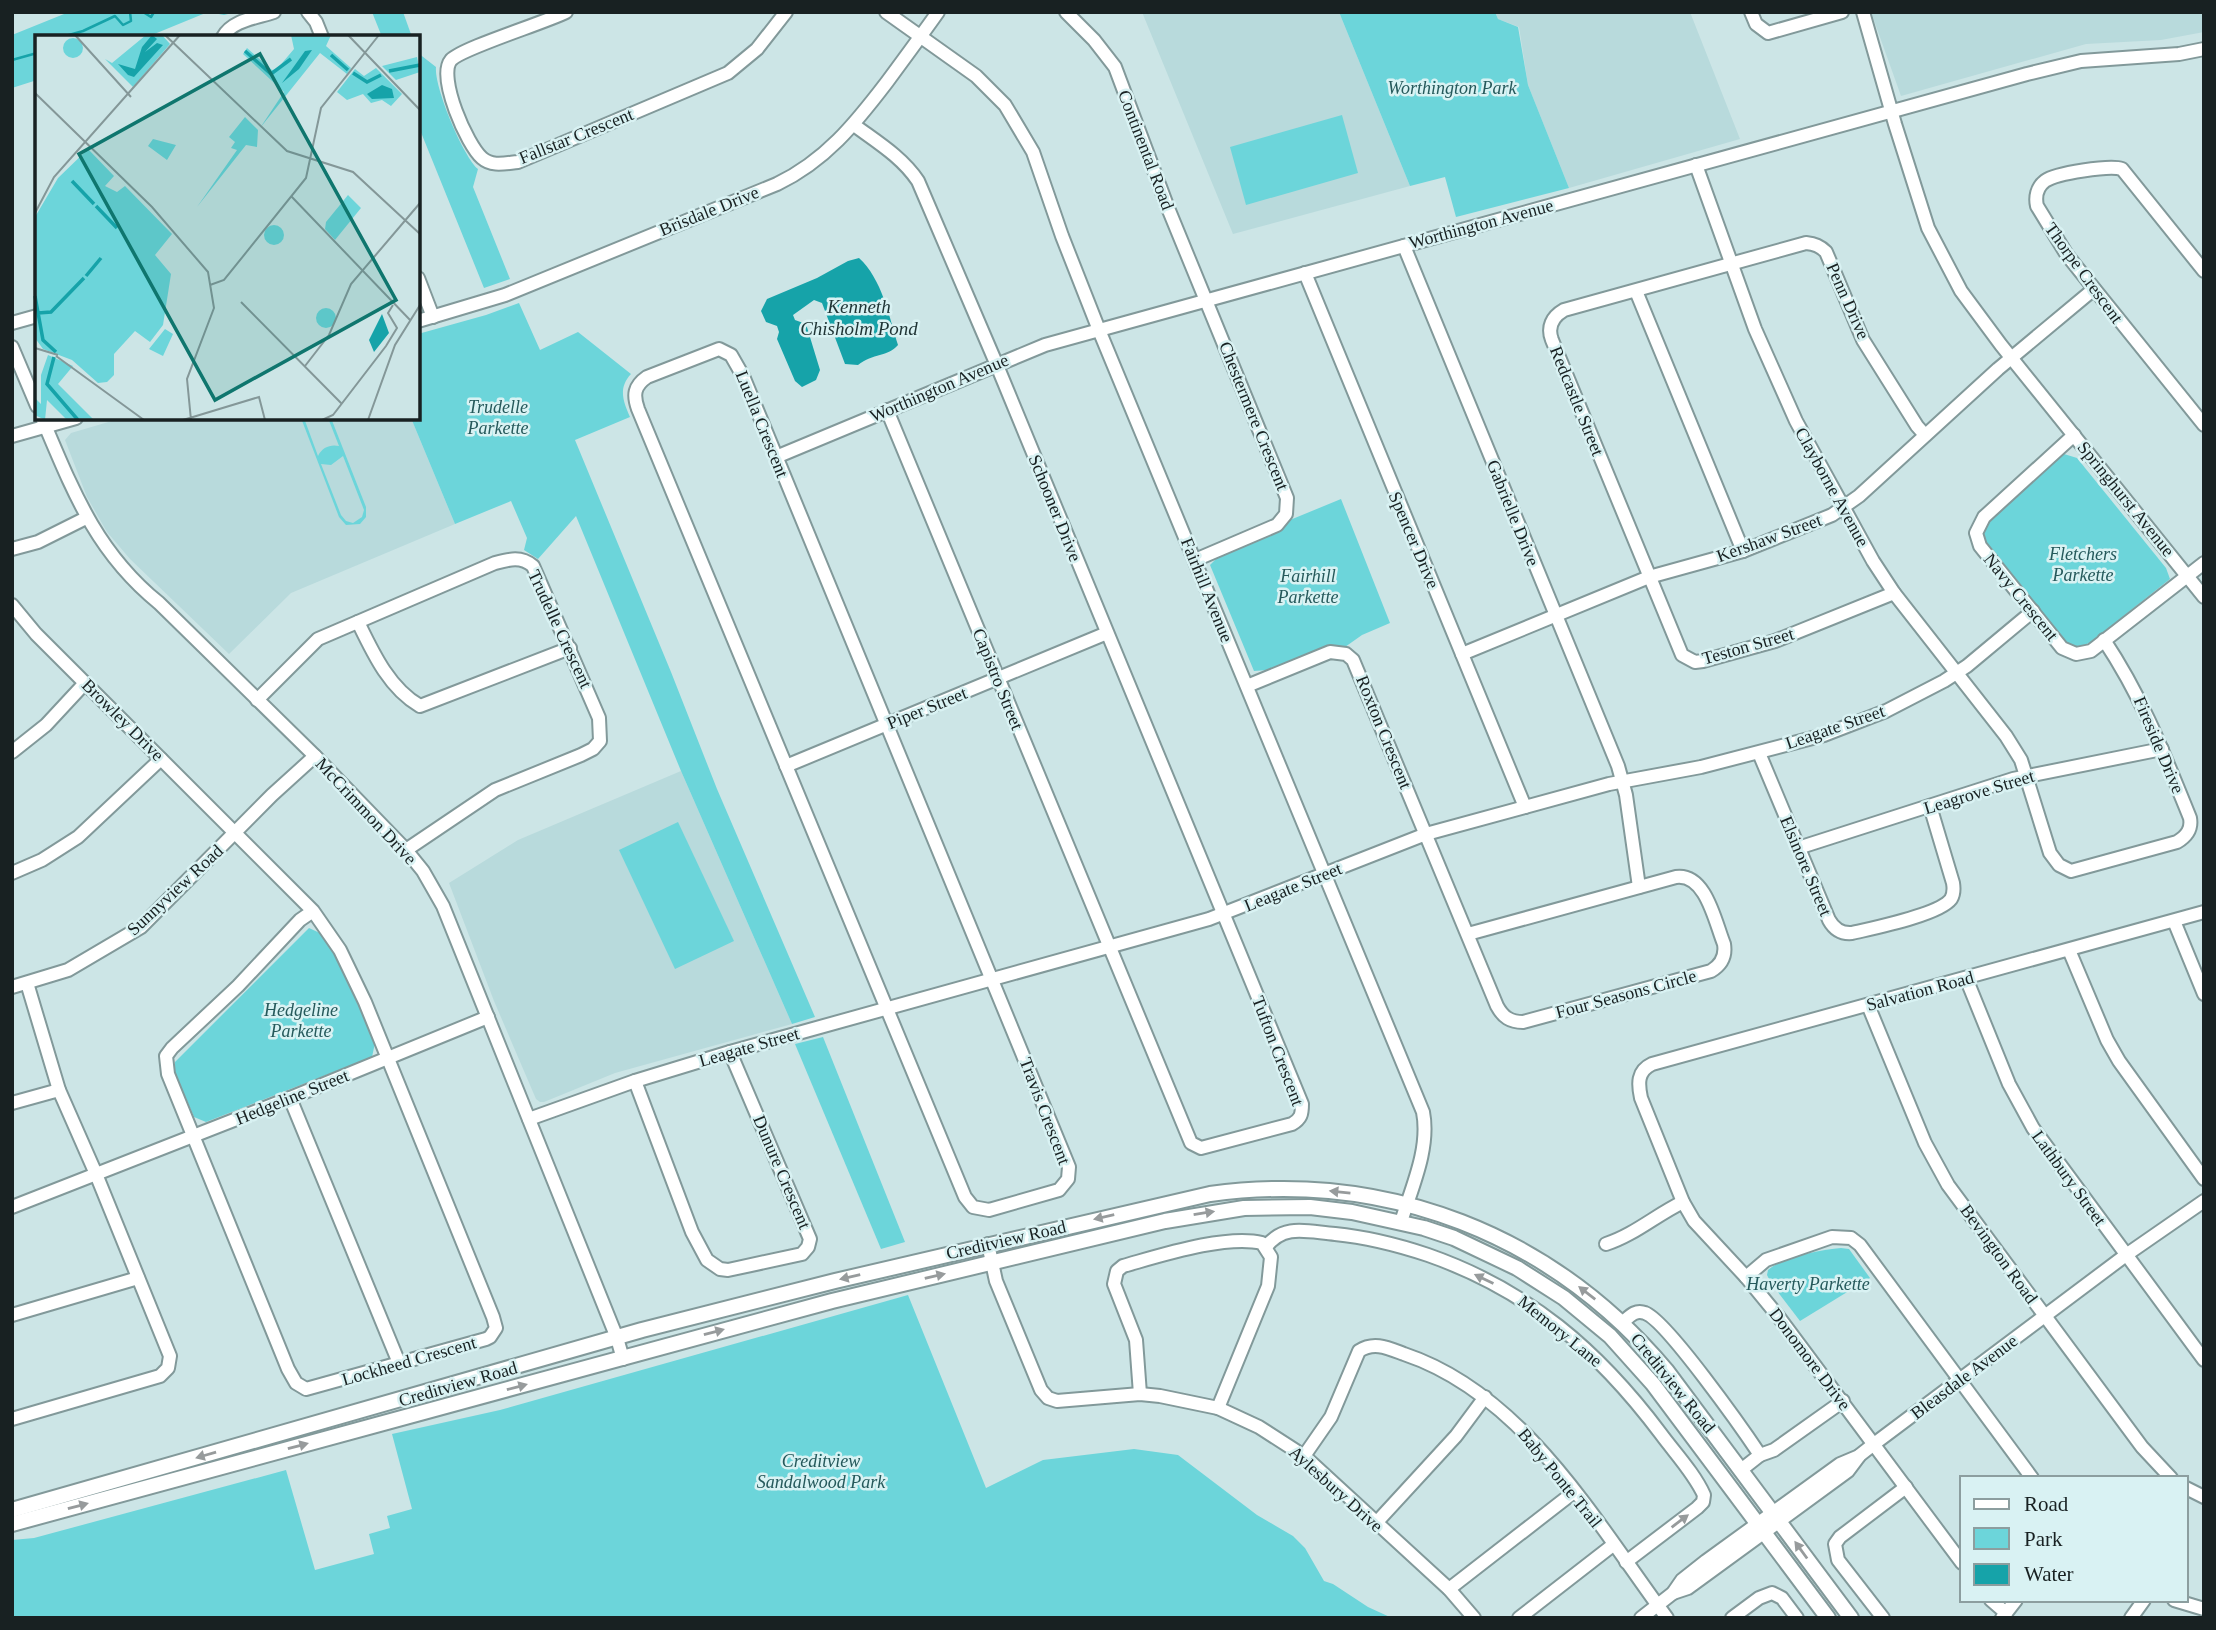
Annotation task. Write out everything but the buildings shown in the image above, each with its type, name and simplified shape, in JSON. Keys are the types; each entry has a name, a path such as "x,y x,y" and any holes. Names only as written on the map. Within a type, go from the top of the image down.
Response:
{"main road":[{"name":"Creditview Road","path":"12,1510 617,1338 835,1281 1227,1191 1315,1189 1362,1195 1435,1212 1518,1247 1576,1284 1622,1323 1667,1370 1851,1618"},
{"name":"Creditview Road","path":"12,1524 623,1359 779,1314 1165,1221 1244,1208 1310,1207 1401,1222 1454,1238 1541,1282 1597,1324 1653,1384 1828,1618"}],"street":[{"path":"224,35 229,27 274,12"},
{"path":"309,12 320,35"},
{"name":"Fallstar Crescent","path":"566,12 451,60 447,69 448,89 470,142 483,159 495,165 518,162 728,73 757,49 786,12"},
{"name":"Fairhill Avenue","path":"886,12 976,76 1004,105 1033,152 1099,330 1423,1112 1423,1146 1401,1222"},
{"name":"Brisdale Drive","path":"420,320 505,295 777,184 814,162 854,125 938,12"},
{"path":"1751,12 1756,24 1768,33 1842,12"},
{"path":"1863,12 1919,202 1937,248 1970,305 2074,435"},
{"name":"Continental Road","path":"1072,14 1115,66 1168,208 1207,300"},
{"name":"Worthington Avenue","path":"776,457 996,363 1045,345 2081,61 2179,54 2204,49"},
{"name":"Schooner Drive","path":"854,125 894,155 918,181 996,363 1223,915"},
{"name":"Clayborne Avenue","path":"1696,165 1730,264 1785,400 1873,561 1894,593 2006,736 2021,760 2027,776"},
{"name":"Thorpe Crescent","path":"2204,271 2123,169 2110,167 2051,178 2039,187 2037,206 2067,256 2204,425"},
{"name":"Penn Drive","path":"1730,264 1806,243 1820,246 1830,259 1863,340 1925,435"},
{"name":"Gabrielle Drive","path":"1404,246 1622,780 1639,887"},
{"name":"Redcastle Street","path":"1649,577 1549,333 1552,320 1564,310 1730,264"},
{"name":"Spencer Drive","path":"1305,273 1525,807"},
{"path":"420,283 433,317"},
{"name":"Kershaw Street","path":"1462,654 1649,577 1743,551 1832,515 1859,496 2011,357 2094,289"},
{"path":"1636,291 1743,551"},
{"name":"Chestermere Crescent","path":"1195,560 1277,525 1286,514 1288,504 1207,300"},
{"path":"12,323 35,317"},
{"path":"12,347 35,401"},
{"name":"Luella Crescent","path":"886,1008 634,395 636,389 648,377 711,351 727,351 740,369 992,980"},
{"name":"Capistro Street","path":"887,410 1110,947"},
{"path":"12,436 44,423 63,420"},
{"name":"McCrimmon Drive","path":"44,423 71,489 86,518 112,557 315,756 406,850 423,872 443,906 617,1338 623,1359"},
{"name":"Springhurst Avenue","path":"2074,435 2204,597"},
{"name":"Navy Crescent","path":"2074,435 1984,517 1976,533 1980,546 2062,648 2084,654 2204,562"},
{"path":"12,549 38,542 86,518"},
{"name":"Trudelle Crescent","path":"257,700 318,639 495,563 523,559 533,566 599,718 600,741 593,749 581,755 495,790 406,850"},
{"name":"Teston Street","path":"1649,577 1679,650 1682,655 1695,662 1715,659 1775,641 1894,593"},
{"name":"Browley Drive","path":"12,605 36,634 313,911 340,950 365,1002 386,1059"},
{"name":"Leagate Street","path":"529,1119 635,1081 730,1052 1223,915 1426,834 1622,780 1701,767 1848,727 1886,711 1956,673 2033,611"},
{"path":"358,622 378,664 410,700 420,706 570,648"},
{"name":"Piper Street","path":"786,766 1107,633"},
{"name":"Fireside Drive","path":"2027,776 2050,853 2064,869 2076,870 2177,842 2186,835 2191,826 2190,818 2162,749 2134,686 2105,640"},
{"name":"Roxton Crescent","path":"1247,686 1329,652 1346,654 1353,660 1426,834"},
{"path":"12,752 46,725 85,683"},
{"name":"Leagrove Street","path":"1798,848 2027,776 2162,749"},
{"name":"Elsinore Street","path":"1759,753 1829,920 1842,933 1852,933 1938,910 1951,899 1954,883 1930,806"},
{"name":"Sunnyview Road","path":"12,987 68,970 141,927 272,795 315,756"},
{"path":"12,873 42,860 78,837 161,759"},
{"name":"Four Seasons Circle","path":"1426,834 1500,1011 1505,1018 1523,1022 1711,971 1717,968 1724,956 1724,943 1699,884 1689,877 1681,876 1468,934"},
{"path":"194,1136 169,1074 166,1056 238,986 300,920 313,911"},
{"name":"Salvation Road","path":"1640,1075 1652,1064 2204,912"},
{"name":"Tufton Crescent","path":"1110,947 1191,1143 1201,1149 1292,1124 1299,1120 1302,1104 1223,915"},
{"path":"2174,920 2203,988"},
{"path":"2069,950 2107,1040 2119,1061 2204,1179"},
{"name":"Lathbury Street","path":"1966,978 2021,1108 2044,1145 2204,1360"},
{"name":"Travis Crescent","path":"886,1008 965,1197 973,1207 989,1210 1059,1190 1068,1179 1069,1167 992,980"},
{"path":"12,1419 160,1376 168,1368 170,1356 59,1090 27,983"},
{"name":"Bevington Road","path":"1868,1005 1905,1098 1948,1185 2149,1456 2169,1476"},
{"name":"Hedgeline Street","path":"12,1207 488,1017"},
{"name":"Dunure Crescent","path":"635,1081 692,1232 707,1260 720,1269 728,1270 802,1254 810,1239 730,1052"},
{"name":"Lockheed Crescent","path":"194,1136 296,1383 306,1389 313,1388 486,1339 496,1328 494,1317 386,1059"},
{"name":"Donomore Drive","path":"1640,1075 1640,1098 1683,1202 1694,1221 1746,1277 1843,1401 1960,1560"},
{"path":"12,1103 59,1090"},
{"path":"290,1098 399,1363"},
{"name":"Bleasdale Avenue","path":"1641,1618 1673,1593 1688,1588 1840,1464 1860,1455 2126,1255 2204,1201"},
{"path":"1606,1244 1625,1238 1664,1211 1683,1202"},
{"name":"Memory Lane","path":"1266,1247 1276,1236 1287,1231 1339,1234 1404,1247 1450,1263 1498,1286 1528,1303 1577,1340 1623,1386 1704,1494 1703,1502 1697,1508 1626,1562"},
{"path":"1746,1277 1766,1260 1832,1237 1851,1238 1860,1245 2031,1476"},
{"path":"1140,1394 1136,1340 1114,1284 1114,1278 1120,1268 1177,1252 1221,1244 1262,1242 1271,1257 1268,1286 1218,1408"},
{"name":"Aylesbury Drive","path":"988,1244 996,1280 1041,1390 1048,1398 1057,1401 1140,1394 1183,1399 1218,1408 1273,1435 1304,1456 1449,1589 1474,1618"},
{"path":"12,1315 138,1278"},
{"path":"1622,1323 1639,1311 1650,1316 1698,1370 1760,1455"},
{"name":"Baby Ponte Trail","path":"1304,1456 1331,1418 1359,1351 1367,1345 1380,1346 1419,1359 1485,1397 1520,1427 1574,1492 1667,1618"},
{"path":"1376,1523 1456,1436 1485,1397"},
{"path":"1741,1470 1843,1401"},
{"path":"1883,1618 1838,1560 1835,1544 1840,1537 1906,1487"},
{"path":"2188,1489 2204,1497"},
{"path":"1449,1589 1574,1492"},
{"path":"1519,1618 1613,1545"},
{"path":"1818,1574 1838,1560"},
{"path":"1732,1618 1759,1598 1772,1593 1782,1598 1797,1618"},
{"path":"1993,1602 2004,1616"},
{"path":"2131,1618 2143,1602"},
{"path":"2181,1602 2204,1609"}],"shaded area":[{"path":"1142,12 1339,12 1410,186 1233,234"},
{"path":"1495,12 1690,12 1740,139 1569,188 1528,85 1519,27 1498,19"},
{"path":"1871,12 2204,12 2204,32 2161,40 2086,44 1901,96"},
{"path":"115,420 412,420 455,524 291,593 229,654 130,559 107,532 87,497 65,440 71,433"},
{"path":"681,771 792,1024 615,1073 540,1102 536,1099 494,1001 449,883 518,840"}],"green space":[{"path":"69,12 208,12 152,35 35,35 35,81 12,88 12,35"},
{"path":"208,12 236,12 224,15"},
{"path":"372,12 403,12 411,35 381,35"},
{"name":"Worthington Park","path":"1339,12 1495,12 1498,19 1518,27 1528,85 1569,188 1456,217 1445,177 1410,186"},
{"path":"420,55 436,67 440,90 451,121 478,169 473,187 510,279 484,288 420,130"},
{"path":"1342,115 1358,173 1246,205 1230,147"},
{"name":"Trudelle Parkette","path":"519,303 540,350 578,332 631,374 623,390 630,417 575,440 717,789 815,1017 792,1024 681,771 576,516 538,559 524,550 527,538 511,501 455,524 412,420 420,420 420,333"},
{"path":"302,420 305,420 318,456 327,447 339,446 329,420 332,420 366,507 366,517 360,524 346,525 339,517","holes":["343,456 364,510 362,517 353,523 346,521 341,515 321,464 331,465"]},
{"name":"Fletchers Parkette","path":"2064,454 2077,458 2166,568 2170,579 2091,642 2078,648 2067,643 1986,542 1983,532 1987,523"},
{"name":"Fairhill Parkette","path":"1341,499 1390,623 1362,635 1345,647 1324,647 1268,670 1254,671 1210,565 1218,557 1277,532 1290,520"},
{"path":"678,822 734,941 675,969 619,850"},
{"name":"Hedgeline Parkette","path":"309,928 322,934 345,969 375,1043 372,1057 206,1122 194,1117 175,1073 175,1062"},
{"path":"823,1037 905,1242 881,1249 795,1044"},
{"name":"Haverty Parkette","path":"1841,1248 1849,1249 1870,1278 1800,1321 1771,1283 1768,1270 1792,1258"},
{"name":"Creditview Sandalwood Park","path":"908,1295 986,1488 1043,1460 1134,1449 1178,1455 1257,1515 1293,1536 1305,1548 1324,1581 1392,1618 12,1618 12,1540 34,1538 286,1470 315,1570 374,1554 369,1534 390,1528 387,1516 412,1509 392,1434 500,1410"}],"water":[{"name":"Kenneth Chisholm Pond","path":"859,258 874,276 879,287 898,345 890,352 869,358 858,365 845,364 822,303 814,300 793,315 795,320 806,324 820,370 816,380 802,387 795,381 777,339 777,326 766,322 761,311 767,299"}],"waterway":[{"path":"69,35 115,16 123,25 131,21 130,12"},
{"path":"143,12 151,17 154,12"},
{"path":"12,60 35,54"}]}
